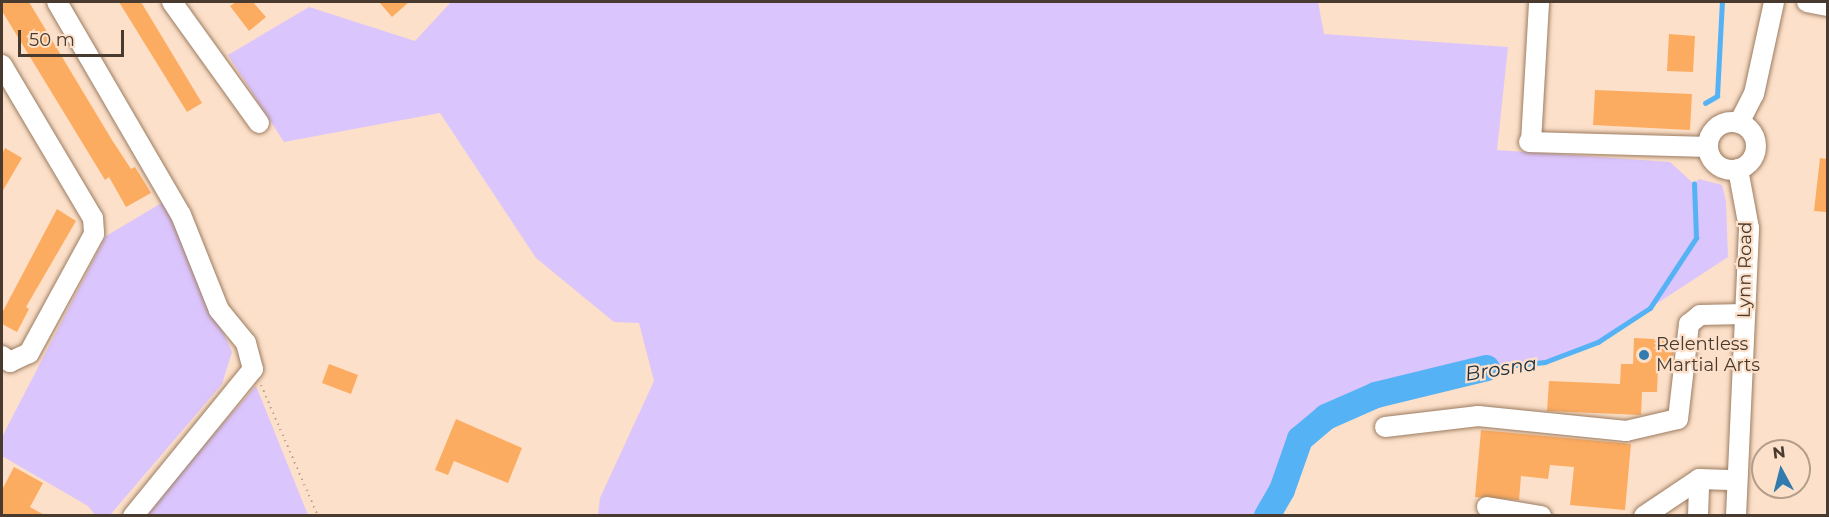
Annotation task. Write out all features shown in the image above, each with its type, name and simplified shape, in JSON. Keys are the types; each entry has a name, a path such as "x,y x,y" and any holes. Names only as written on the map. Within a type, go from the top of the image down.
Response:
{"street":[{"path":"57,2 181,215 219,310 246,343 253,369 133,516"},
{"path":"172,2 260,123"},
{"path":"1539,2 1530,142 1707,147"},
{"path":"1739,123 1754,94 1774,2"},
{"path":"1807,2 1827,6"},
{"path":"2,356 10,362 29,353 94,234 93,218 4,78"},
{"path":"1726,122 1739,123 1752,132 1756,144 1749,162 1738,169 1717,165 1707,147 1716,128 1726,122"},
{"name":"Lynn Road","path":"1736,516 1749,228 1738,169"},
{"path":"1385,427 1478,416 1626,431 1678,419 1689,324 1700,315 1745,314"},
{"path":"1698,516 1699,479"},
{"path":"1644,516 1699,479 1737,480"},
{"path":"1487,507 1541,516"}],"path":[{"path":"253,369 279,418 318,516"}],"shaded area":[{"path":"451,2 1318,2 1324,34 1508,47 1497,150 1670,162 1694,184 1699,179 1722,185 1726,201 1728,257 1598,342 1545,362 1487,368 1376,395 1326,417 1300,439 1282,490 1267,515 598,515 600,498 654,381 639,323 614,322 536,258 440,113 284,142 228,55 309,7 415,41"},
{"path":"165,201 232,352 222,384 110,515 95,515 88,506 2,456 2,437 106,236"},
{"path":"256,386 308,515 147,516 158,498"}],"building":[{"path":"2,2 29,2 112,140 131,169 135,167 151,193 126,207 109,177 105,180 2,11"},
{"path":"119,2 141,2 202,103 187,112"},
{"path":"236,2 253,2 266,17 249,31 230,6"},
{"path":"379,2 409,2 392,17"},
{"path":"1669,34 1695,36 1693,72 1667,71"},
{"path":"1595,90 1692,94 1690,130 1593,125"},
{"path":"5,148 22,158 2,192 2,154"},
{"path":"1820,158 1827,159 1827,212 1814,211"},
{"path":"57,209 76,221 26,307 29,309 17,332 2,324 2,313"},
{"path":"1634,338 1674,340 1672,368 1658,367 1657,392 1642,392 1641,415 1547,411 1549,381 1620,384 1621,364 1633,364"},
{"path":"329,364 358,375 351,394 322,383"},
{"path":"456,419 522,448 508,483 454,461 448,475 435,470"},
{"path":"1481,430 1631,444 1625,510 1570,505 1574,467 1550,465 1548,479 1521,476 1519,500 1475,497"},
{"path":"14,467 43,483 30,507 46,516 2,516 2,490"}],"waterway":[{"name":"Brosna","path":"1705,103 1717,96 1722,2"},
{"name":"Brosna","path":"1487,368 1545,362 1598,342 1650,308 1696,238 1694,184"},
{"name":"Brosna","path":"1267,516 1282,490 1300,439 1326,417 1376,395 1487,368"}],"place":[{"name":"Relentless Martial Arts","path":"1644,355"}]}
